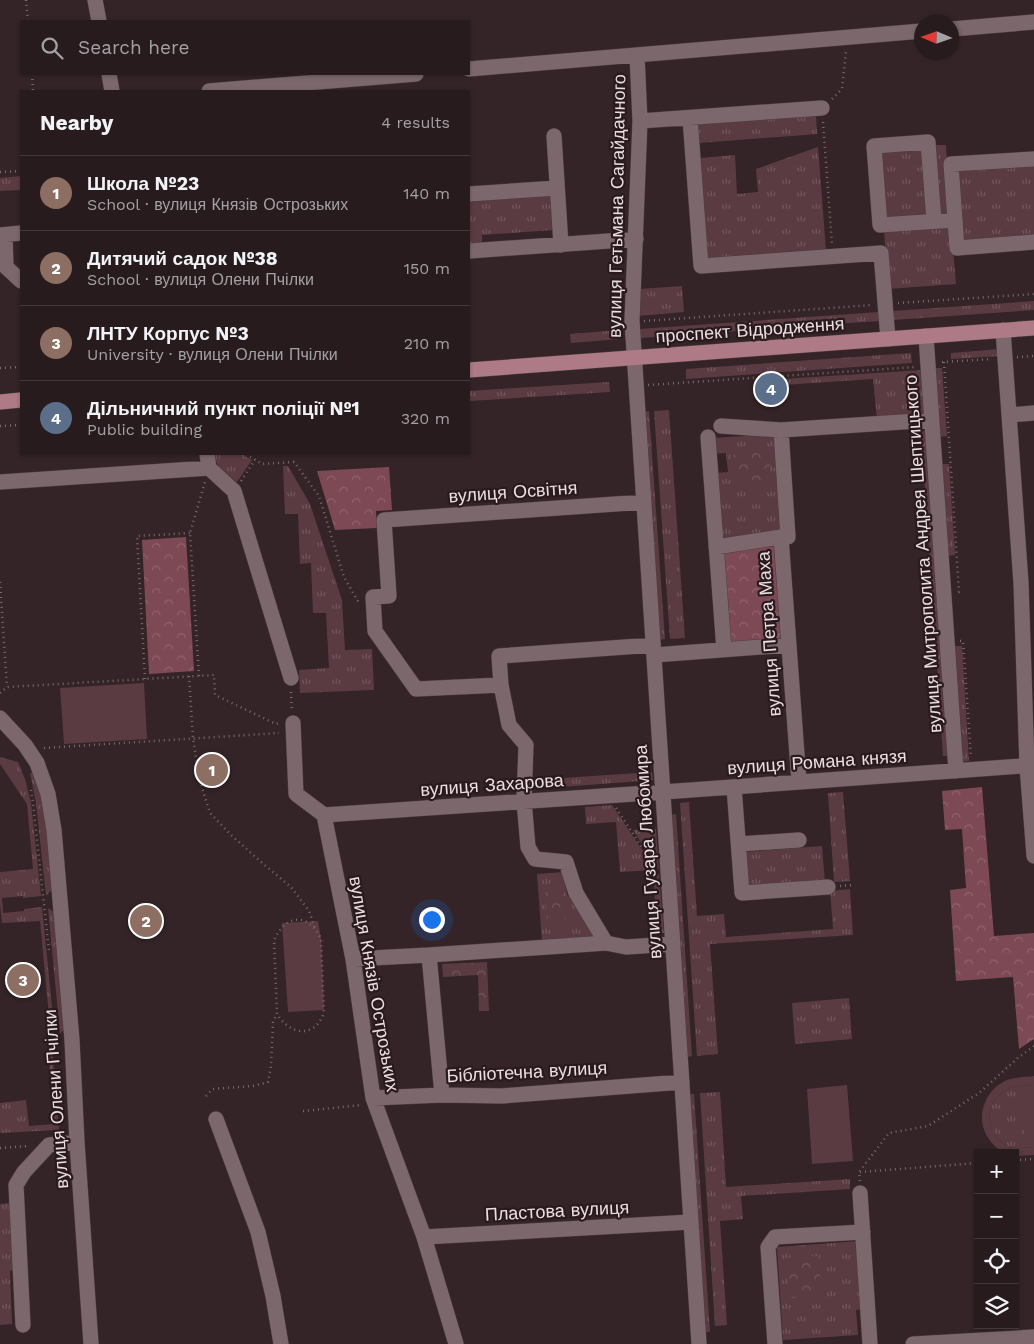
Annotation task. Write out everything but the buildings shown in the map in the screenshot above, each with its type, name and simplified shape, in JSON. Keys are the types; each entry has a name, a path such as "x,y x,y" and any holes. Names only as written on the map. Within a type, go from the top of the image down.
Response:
{"main road":[{"name":"проспект Відродження","path":"470,370 1034,328"},
{"path":"0,402 20,400"}],"street":[{"path":"96,0 99,20"},
{"path":"959,28 1034,22"},
{"name":"вулиця Гетьмана Сагайдачного","path":"470,69 914,32"},
{"name":"вулиця Гетьмана Сагайдачного","path":"634,357 632,321 640,122 637,55"},
{"path":"109,75 112,90"},
{"path":"221,90 404,75"},
{"path":"640,122 822,108"},
{"path":"690,118 701,266 881,253 888,339"},
{"path":"554,136 561,245"},
{"path":"934,221 928,142 874,146 880,225 955,220"},
{"path":"1034,159 951,164 957,248 1034,242"},
{"path":"470,194 557,188"},
{"path":"20,233 3,235 6,267 20,280"},
{"path":"470,251 636,239"},
{"path":"1003,330 1028,583 1030,765 1034,856"},
{"name":"вулиця Митрополита Андрея Шептицького","path":"926,336 956,771"},
{"name":"вулиця Гузара Любомира","path":"634,357 699,1344"},
{"path":"1010,415 1034,413"},
{"path":"721,426 781,430 932,420"},
{"name":"вулиця Петра Маха","path":"781,430 788,536 781,537 799,782"},
{"path":"708,437 724,650"},
{"path":"0,482 208,461 234,491 290,678"},
{"name":"вулиця Освітня","path":"501,685 416,689 375,631 373,597 389,596 384,520 644,502"},
{"path":"716,547 781,537"},
{"path":"606,943 576,893 566,862 535,859 528,847 524,802 526,745 509,724 501,685 499,656 653,650 724,650 789,645"},
{"name":"вулиця Олени Пчілки","path":"0,718 25,745 37,763 48,794 54,830 72,1040 90,1344"},
{"path":"293,727 296,794 324,815"},
{"name":"вулиця Романа князя","path":"663,792 1030,765"},
{"path":"734,787 742,893 828,887"},
{"name":"вулиця Захарова","path":"324,815 663,792"},
{"name":"вулиця Князів Острозьких","path":"324,815 353,959 375,1100 424,1237 456,1344"},
{"path":"738,844 799,840"},
{"path":"353,959 606,943 626,947 673,944"},
{"path":"429,955 442,1095"},
{"name":"Бібліотечна вулиця","path":"375,1100 442,1095 502,1096 682,1082"},
{"path":"216,1119 258,1232 273,1296 281,1344"},
{"path":"23,1326 16,1186 24,1172 49,1145 77,1142"},
{"path":"860,1186 870,1344"},
{"name":"Пластова вулиця","path":"424,1237 691,1222"},
{"path":"775,1344 768,1247 775,1237 863,1232"},
{"path":"913,1344 994,1342 1034,1337"}],"path":[{"path":"26,0 28,20"},
{"path":"832,256 822,108 842,89 848,37"},
{"path":"32,75 33,90"},
{"path":"0,172 20,171"},
{"path":"632,321 1034,294"},
{"path":"636,386 1034,356"},
{"path":"0,368 20,367"},
{"path":"0,426 20,425"},
{"path":"248,455 262,464 294,462 318,496 344,577 362,608"},
{"path":"234,491 256,460"},
{"path":"199,676 190,532 208,461"},
{"path":"145,679 137,536 190,532"},
{"path":"0,582 7,687"},
{"path":"0,693 7,687 214,675 216,695 276,724 293,727"},
{"path":"190,676 193,738 202,788 210,813 261,862 292,887 309,911 315,929 321,939 324,1013 322,1020 311,1029 302,1032 289,1028 277,1014"},
{"path":"44,748 193,738 293,727"},
{"path":"30,786 50,957"},
{"path":"609,796 669,887"},
{"path":"206,1096 212,1089 253,1086 268,1082 271,1066 273,1022 277,1014 274,940 279,930 286,923 298,920 306,921 315,929"},
{"path":"860,1186 859,1172 889,1133 928,1126 979,1093 1034,1046"},
{"path":"303,1111 375,1100"},
{"path":"0,1148 49,1145"},
{"path":"1019,1160 1034,1159"},
{"path":"859,1172 974,1163"}],"green space":[{"path":"816,115 817,134 699,143 697,124"},
{"path":"933,145 946,145 950,216 938,217"},
{"path":"818,147 826,250 707,259 700,158 735,155 737,194 758,192 756,169"},
{"path":"924,147 928,216 884,220 880,150"},
{"path":"1034,166 1034,236 964,241 959,171"},
{"path":"20,176 20,190 0,191 0,178"},
{"path":"552,194 554,230 482,235 482,244 470,245 470,199"},
{"path":"951,225 956,284 888,289 884,230"},
{"path":"682,286 684,312 638,316 640,289"},
{"path":"1034,301 1034,310 893,320 892,311"},
{"path":"879,312 880,321 817,325 816,321 795,322 795,327 640,338 639,329"},
{"path":"619,330 620,339 571,343 570,334"},
{"path":"1000,349 1001,356 951,359 951,353"},
{"path":"911,353 912,363 686,379 686,369"},
{"path":"934,368 942,368 947,436 939,437"},
{"path":"922,370 925,416 877,419 873,379 783,385 783,379"},
{"path":"609,382 610,392 470,401 470,391"},
{"path":"669,410 685,638 670,639 654,411"},
{"path":"649,411 665,639 659,640 643,412"},
{"path":"921,431 926,431 948,756 943,756"},
{"path":"777,434 784,533 721,542 716,473 728,472 726,453 714,454 713,438"},
{"path":"769,450 771,484 736,487 734,452"},
{"path":"213,455 244,455 252,460 237,482 219,468"},
{"path":"940,464 949,464 955,555 947,556"},
{"path":"283,466 288,466 310,504 342,600 345,650 372,649 374,690 300,693 299,670 329,668 326,613 313,613 311,563 300,564 298,514 285,514"},
{"path":"389,467 392,510 376,511 377,528 335,530 317,471"},
{"path":"186,537 194,671 149,674 142,540"},
{"path":"778,542 785,642 728,646 721,551"},
{"path":"954,646 962,646 969,761 962,762"},
{"path":"144,683 147,739 64,744 60,688"},
{"path":"0,757 18,762 25,779 31,803 41,896 2,898 3,913 42,907 55,1037 51,1037 40,921 2,923 0,872 33,869 27,804 0,764"},
{"path":"652,772 653,780 548,788 548,779"},
{"path":"30,773 34,773 44,802 53,888 46,896 36,803"},
{"path":"982,787 994,936 1034,933 1034,1039 1019,1049 1013,977 956,981 950,890 966,888 962,829 945,830 942,791"},
{"path":"843,792 850,881 834,882 828,793"},
{"path":"689,802 697,916 724,914 726,937 833,929 830,891 850,889 853,935 710,944 718,1054 697,1056 680,803"},
{"path":"612,805 659,875 664,933 657,933 653,870 620,872 616,822 586,824 585,807"},
{"path":"676,814 692,1056 687,1057 671,815"},
{"path":"656,829 659,870 633,830"},
{"path":"822,846 825,883 745,889 743,852"},
{"path":"563,872 567,894 596,937 542,941 537,874"},
{"path":"562,885 565,923 547,925 545,886"},
{"path":"48,908 54,912 65,1027 60,1034"},
{"path":"318,921 321,939 324,1010 288,1012 282,923"},
{"path":"487,962 489,1011 479,1011 478,975 443,977 442,964"},
{"path":"849,998 852,1039 795,1044 792,1003"},
{"path":"48,1047 52,1047 59,1130 0,1133 0,1103 26,1100 29,1126 54,1124"},
{"path":"1034,1076 1034,1085 1007,1089 997,1097 990,1111 991,1127 1000,1141 1007,1146 1013,1148 1034,1147 1034,1155 1019,1156 1019,1149 999,1149 989,1139 982,1124 983,1108 990,1093 1003,1082 1014,1078"},
{"path":"847,1085 853,1161 812,1164 807,1089"},
{"path":"1034,1085 1034,1147 1017,1148 1007,1146 1000,1141 991,1127 990,1111 993,1104 997,1097 1007,1089"},
{"path":"720,1092 726,1187 850,1179 850,1189 741,1196 743,1219 720,1221 727,1325 715,1326 700,1093"},
{"path":"1034,1092 1034,1141 1025,1142 1021,1093"},
{"path":"689,1094 694,1094 710,1332 705,1332"},
{"path":"12,1203 16,1270 10,1271 12,1324 0,1325 0,1204"},
{"path":"859,1241 863,1309 856,1310 858,1335 783,1340 777,1247"},
{"path":"819,1256 822,1296 788,1298 786,1258"}],"place":[{"name":"Дільничний пункт поліції №1","path":"771,389"},
{"name":"Школа №23","path":"212,770"},
{"name":"Дитячий садок №38","path":"146,921"},
{"name":"ЛНТУ Корпус №3","path":"23,980"}]}
